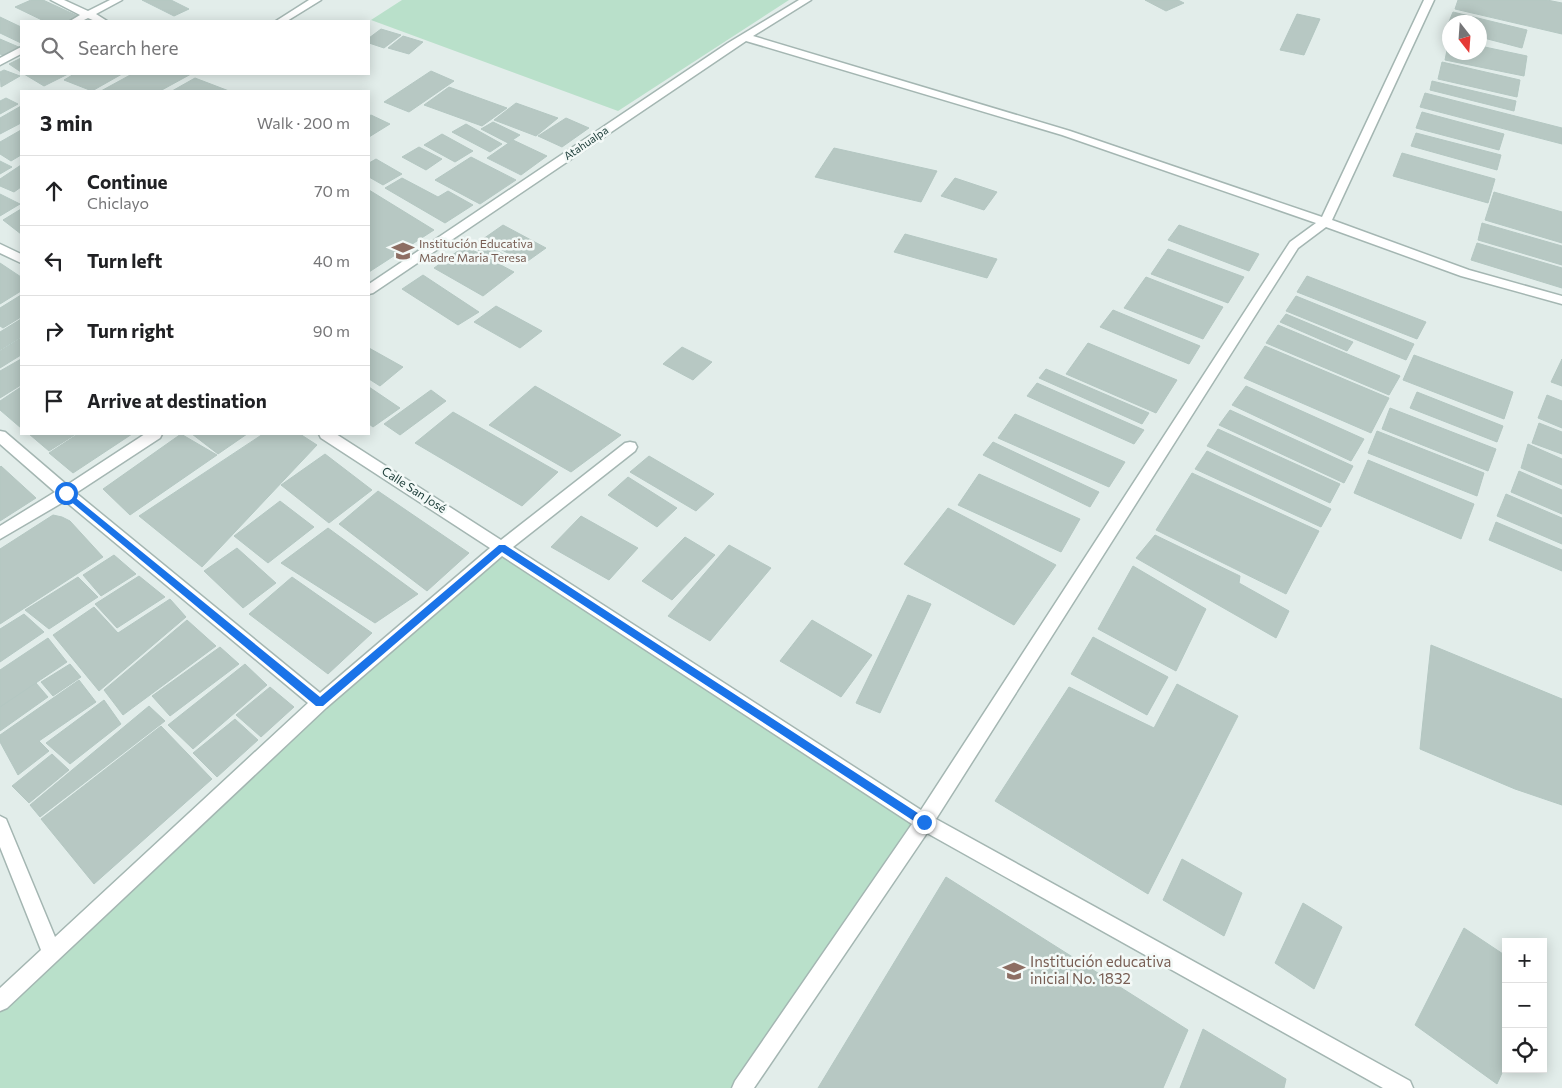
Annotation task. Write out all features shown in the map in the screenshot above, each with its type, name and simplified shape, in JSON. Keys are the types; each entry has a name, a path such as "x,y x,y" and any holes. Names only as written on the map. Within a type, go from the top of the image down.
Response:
{"street":[{"path":"56,0 100,20"},
{"path":"77,20 117,0"},
{"path":"283,20 316,0"},
{"name":"Atahualpa","path":"370,289 745,37 806,0"},
{"path":"742,1088 924,822 1294,245 1325,222 1429,0"},
{"path":"745,37 1066,133 1325,222 1465,273 1562,300"},
{"path":"0,62 20,51"},
{"path":"0,248 20,259"},
{"path":"0,533 66,493 153,435"},
{"name":"Calle San José","path":"328,435 924,822 1403,1088"},
{"path":"0,436 320,703"},
{"path":"0,1001 320,703 502,547 630,447"},
{"path":"0,824 52,953"}],"green space":[{"path":"402,0 789,0 618,111 371,20"},
{"path":"502,547 924,822 742,1088 0,1088 0,1001"}],"building":[{"path":"31,0 43,0 80,17 72,20 42,20 15,7"},
{"path":"142,0 171,0 189,9 174,16"},
{"path":"1145,0 1178,0 1184,3 1166,11"},
{"path":"1458,0 1547,0 1562,3 1562,34 1487,15 1455,9"},
{"path":"1453,12 1465,15 1452,15"},
{"path":"1297,14 1320,19 1304,55 1280,50"},
{"path":"0,17 20,27 20,43 0,33"},
{"path":"1487,20 1527,30 1522,48 1487,39"},
{"path":"381,29 401,35 384,48 370,43 370,37"},
{"path":"403,36 423,42 409,54 388,48"},
{"path":"0,39 20,48 6,57 0,54"},
{"path":"1487,47 1527,56 1524,76 1445,60 1487,60"},
{"path":"20,58 20,71 9,64"},
{"path":"1442,62 1520,80 1517,97 1438,79"},
{"path":"4,70 20,76 1,87 0,72"},
{"path":"431,71 454,81 409,112 384,102"},
{"path":"26,75 66,75 44,86"},
{"path":"72,75 120,75 94,90 64,80"},
{"path":"130,75 189,75 162,90 103,90"},
{"path":"195,78 226,90 174,90"},
{"path":"1432,81 1516,101 1514,111 1430,90"},
{"path":"449,87 507,108 482,126 424,105"},
{"path":"1425,93 1562,128 1562,144 1420,107"},
{"path":"6,98 18,104 0,114 0,101"},
{"path":"516,103 558,118 536,136 494,120"},
{"path":"20,107 20,124 0,134 0,118"},
{"path":"1422,112 1504,134 1499,150 1416,128"},
{"path":"371,115 390,124 370,136"},
{"path":"566,118 589,128 562,147 538,136"},
{"path":"493,122 520,135 508,143 481,129"},
{"path":"466,124 502,144 490,152 452,132"},
{"path":"20,131 20,156 11,161 0,154 0,142"},
{"path":"1416,133 1501,155 1497,170 1411,146"},
{"path":"442,134 473,151 455,162 424,145"},
{"path":"513,140 547,156 521,175 487,158"},
{"path":"419,147 442,159 426,170 402,157"},
{"path":"834,148 937,171 921,202 815,177"},
{"path":"1402,153 1495,179 1488,203 1393,176"},
{"path":"471,157 516,180 480,204 435,180"},
{"path":"376,159 402,174 383,185 370,178 370,162"},
{"path":"0,161 12,167 0,174"},
{"path":"20,166 20,188 14,192 0,186 0,179"},
{"path":"402,178 438,197 448,191 473,205 445,223 385,188"},
{"path":"955,178 997,192 984,210 941,196"},
{"path":"370,191 434,230 370,271"},
{"path":"1494,192 1562,212 1562,243 1485,220"},
{"path":"0,194 20,204 0,216"},
{"path":"20,210 20,233 3,220"},
{"path":"1482,223 1562,246 1562,265 1478,240"},
{"path":"503,225 546,248 525,263 483,239"},
{"path":"1179,225 1259,254 1249,271 1168,240"},
{"path":"905,234 997,259 987,278 894,252"},
{"path":"480,240 511,259 503,264 471,246"},
{"path":"1477,243 1562,268 1562,288 1471,260"},
{"path":"465,246 514,272 483,296 434,268"},
{"path":"1168,249 1244,277 1228,303 1151,274"},
{"path":"0,263 20,276 20,292 0,304"},
{"path":"423,275 479,312 458,325 402,289"},
{"path":"1307,276 1426,322 1417,339 1297,292"},
{"path":"1146,277 1223,307 1203,339 1124,308"},
{"path":"20,296 20,318 3,328 0,326 0,308"},
{"path":"1296,296 1414,344 1406,360 1286,311"},
{"path":"496,306 542,331 520,348 474,322"},
{"path":"1113,310 1200,346 1189,364 1100,327"},
{"path":"1286,314 1353,342 1347,351 1280,322"},
{"path":"20,320 20,338 0,350 0,332"},
{"path":"1278,325 1400,376 1389,395 1266,343"},
{"path":"20,339 20,356 0,368 0,351"},
{"path":"1088,343 1177,380 1156,413 1066,374"},
{"path":"1265,346 1389,398 1371,433 1244,378"},
{"path":"682,347 712,362 693,380 663,364"},
{"path":"370,349 403,367 380,386 370,380"},
{"path":"1414,355 1513,392 1504,419 1403,380"},
{"path":"1562,359 1562,386 1551,382"},
{"path":"20,360 20,386 0,398 0,371"},
{"path":"1046,369 1149,413 1142,424 1039,378"},
{"path":"1037,383 1144,430 1134,444 1027,396"},
{"path":"535,386 621,435 571,472 489,425"},
{"path":"1246,386 1364,439 1351,461 1232,405"},
{"path":"20,388 20,427 0,410 0,401"},
{"path":"370,388 400,408 373,427 370,425"},
{"path":"431,390 446,401 400,435 384,424"},
{"path":"1417,392 1503,426 1497,442 1410,408"},
{"path":"1547,395 1562,401 1562,428 1538,418"},
{"path":"1390,408 1496,449 1488,471 1382,429"},
{"path":"1230,410 1353,466 1344,483 1219,425"},
{"path":"453,412 558,472 522,506 415,443"},
{"path":"1015,414 1125,462 1109,487 998,438"},
{"path":"1539,423 1562,432 1562,454 1532,443"},
{"path":"1218,429 1340,484 1330,503 1207,446"},
{"path":"1377,431 1484,473 1477,496 1368,453"},
{"path":"30,435 74,435 49,451"},
{"path":"76,435 130,435 73,473 49,453"},
{"path":"180,435 217,455 130,515 103,489"},
{"path":"193,435 246,435 218,454"},
{"path":"261,435 302,435 317,445 202,567 139,516"},
{"path":"993,442 1099,492 1090,507 983,455"},
{"path":"1528,444 1562,459 1562,485 1521,468"},
{"path":"1207,451 1331,509 1321,527 1195,469"},
{"path":"325,454 372,490 329,523 281,485"},
{"path":"649,456 714,494 696,511 630,472"},
{"path":"1368,460 1474,504 1461,539 1354,493"},
{"path":"0,467 36,498 0,521"},
{"path":"1519,471 1562,490 1562,514 1511,492"},
{"path":"1192,473 1319,531 1286,594 1156,530"},
{"path":"979,474 1080,519 1061,552 958,505"},
{"path":"628,477 677,508 657,527 608,495"},
{"path":"378,491 469,553 427,591 339,524"},
{"path":"1506,494 1562,518 1562,544 1497,516"},
{"path":"280,501 314,527 268,563 234,536"},
{"path":"948,508 1056,565 1014,625 904,564"},
{"path":"53,515 70,521 103,557 0,624 0,549"},
{"path":"581,516 638,548 609,580 551,547"},
{"path":"1496,522 1562,550 1562,571 1489,540"},
{"path":"328,528 418,594 375,623 281,563"},
{"path":"1155,535 1240,576 1239,583 1289,611 1276,638 1136,558"},
{"path":"685,537 715,555 672,600 642,581"},
{"path":"729,545 771,568 710,641 668,616"},
{"path":"237,548 276,583 243,608 204,571"},
{"path":"114,555 136,574 101,596 83,575"},
{"path":"1133,566 1206,609 1176,671 1098,629"},
{"path":"139,576 165,597 117,628 95,604"},
{"path":"78,577 98,597 49,629 25,610"},
{"path":"292,577 372,633 328,674 249,614"},
{"path":"908,595 931,604 880,713 856,703"},
{"path":"170,599 186,617 99,691 53,635 94,607 118,633"},
{"path":"24,614 44,632 0,662 0,629"},
{"path":"187,620 216,646 123,715 104,690"},
{"path":"812,620 872,655 841,697 780,661"},
{"path":"1093,637 1168,677 1147,715 1071,674"},
{"path":"48,638 67,662 0,707 0,670"},
{"path":"1431,645 1562,699 1562,805 1515,789 1420,749"},
{"path":"220,647 239,664 170,716 152,696"},
{"path":"70,664 81,677 53,696 41,682"},
{"path":"245,664 267,685 193,749 168,725"},
{"path":"79,680 96,702 39,741 49,751 18,775 0,742 0,735"},
{"path":"36,683 48,697 0,731 0,707"},
{"path":"1177,684 1238,716 1148,894 995,801 1069,687 1154,728"},
{"path":"270,687 294,707 261,737 236,715"},
{"path":"104,700 121,724 70,764 46,743"},
{"path":"149,706 165,721 40,817 30,805"},
{"path":"235,719 258,740 217,777 193,753"},
{"path":"161,726 212,779 94,884 41,819"},
{"path":"52,754 69,770 29,803 12,786"},
{"path":"1182,859 1242,893 1224,936 1163,900"},
{"path":"946,877 1188,1030 1163,1088 818,1088"},
{"path":"1303,903 1342,927 1314,989 1275,963"},
{"path":"1464,928 1502,953 1502,1073 1497,1084 1415,1025"},
{"path":"1203,1029 1286,1079 1284,1088 1180,1088"}],"place":[{"name":"Institución Educativa Madre Maria Teresa","path":"403,251"},
{"name":"Institución educativa inicial No. 1832","path":"1014,971"}],"route":[{"path":"66,493 320,703 502,547 924,822"}]}
